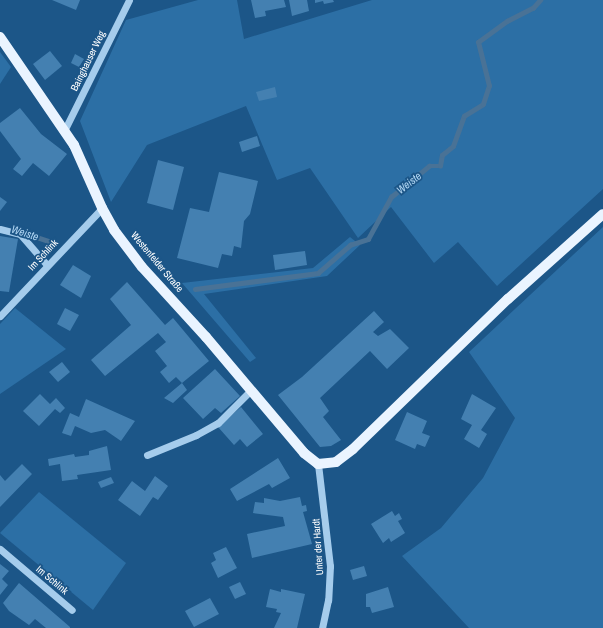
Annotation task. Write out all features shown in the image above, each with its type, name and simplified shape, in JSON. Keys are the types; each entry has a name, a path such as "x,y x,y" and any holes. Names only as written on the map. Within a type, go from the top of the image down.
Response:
{"main road":[{"name":"Westenfelder Straße","path":"0,37 82,160 102,208 142,267 251,390 304,453 318,464"},
{"path":"318,464 336,462 353,449 508,299 603,214"}],"street":[{"name":"Bainghauser Weg","path":"64,131 129,0"},
{"name":"Im Schlink","path":"0,316 102,208"},
{"path":"0,229 20,234 47,265"},
{"path":"147,455 196,435 218,423 251,390"},
{"name":"Unter der Hardt","path":"318,464 330,566 328,600 322,628"},
{"name":"Im Schlink","path":"0,549 72,610"}],"shaded area":[{"path":"198,0 237,0 244,39 372,0 603,0 603,189 497,286 458,242 434,263 391,207 358,238 310,168 277,180 246,106 147,145 111,202 80,121 126,20"},
{"path":"0,52 11,67 0,84"},
{"path":"603,227 603,628 469,628 402,556 441,528 483,478 515,418 469,352"},
{"path":"350,237 360,245 327,276 204,294 256,358 250,362 182,283 313,268"},
{"path":"15,308 66,349 0,394 0,324"},
{"path":"39,492 126,563 93,610 0,533"}],"building":[{"path":"52,0 80,0 76,10"},
{"path":"251,0 284,0 286,7 265,11 266,16 255,18"},
{"path":"289,0 307,0 309,11 292,16"},
{"path":"315,0 333,0 334,2 324,4 323,1 315,3"},
{"path":"50,51 62,66 45,80 33,64"},
{"path":"75,54 84,59 79,67 71,63"},
{"path":"275,87 277,97 259,101 256,92"},
{"path":"20,108 41,134 67,154 49,176 33,163 22,176 13,169 21,159 0,131 0,123"},
{"path":"257,136 260,146 242,152 239,142"},
{"path":"158,160 184,167 173,210 147,203"},
{"path":"219,172 258,181 250,214 244,221 241,248 234,246 232,256 222,254 218,268 177,258 190,208 209,212"},
{"path":"0,197 7,202 0,211"},
{"path":"0,236 18,239 9,292 0,291"},
{"path":"305,251 307,265 275,270 273,255"},
{"path":"73,265 91,276 81,298 60,285"},
{"path":"127,282 165,325 173,318 209,361 182,383 176,377 169,383 160,372 167,366 155,351 166,342 158,333 105,376 91,360 131,325 110,299"},
{"path":"65,308 79,315 70,331 57,324"},
{"path":"374,311 384,322 373,332 378,336 390,329 409,348 387,369 370,351 320,398 329,411 323,417 341,440 331,446 320,447 278,395 302,377"},
{"path":"62,362 70,372 58,382 49,372"},
{"path":"215,369 240,396 221,413 215,408 203,419 183,398"},
{"path":"182,383 187,390 173,403 164,398"},
{"path":"40,394 50,404 56,398 65,408 60,413 55,409 39,426 23,411"},
{"path":"472,394 496,408 481,430 487,434 479,448 464,439 472,425 461,419"},
{"path":"86,399 135,421 121,441 105,430 91,433 75,426 71,436 62,433 70,413 79,417"},
{"path":"241,407 263,434 247,447 240,439 234,445 218,427"},
{"path":"407,412 427,421 422,433 430,436 425,447 417,444 415,449 395,440"},
{"path":"107,446 111,470 77,475 78,479 62,481 60,464 49,466 48,459 74,454 75,457 89,455 89,451"},
{"path":"278,458 290,478 272,488 269,484 237,501 230,489"},
{"path":"22,464 32,474 0,507 0,475 5,481"},
{"path":"155,476 168,486 158,500 153,497 140,516 118,500 132,481 145,491"},
{"path":"111,477 114,483 101,488 98,482"},
{"path":"300,497 302,506 306,505 307,511 303,512 312,544 252,558 247,534 285,526 283,517 253,513 255,502 264,503 264,498 280,501"},
{"path":"392,511 395,516 399,513 402,519 398,521 405,533 391,542 389,538 383,543 371,524"},
{"path":"226,547 237,568 218,578 211,563 216,560 213,553"},
{"path":"0,564 9,571 2,579 8,585 0,595"},
{"path":"364,566 367,576 353,580 350,570"},
{"path":"240,582 246,594 235,599 229,587"},
{"path":"19,583 70,628 46,628 35,619 29,625 9,611 3,603"},
{"path":"388,587 394,607 372,613 370,607 366,607 366,594"},
{"path":"270,589 281,592 281,589 305,594 297,628 274,628 281,613 276,612 277,609 266,607"},
{"path":"210,598 219,614 194,627 185,611"}],"waterway":[{"name":"Weiste","path":"195,289 318,273 350,245 368,239 391,197 429,166 440,166 442,155 453,146 464,116 483,104 489,86 478,42 507,21 533,8 540,0"},
{"name":"Weiste","path":"18,231 49,241"}]}
